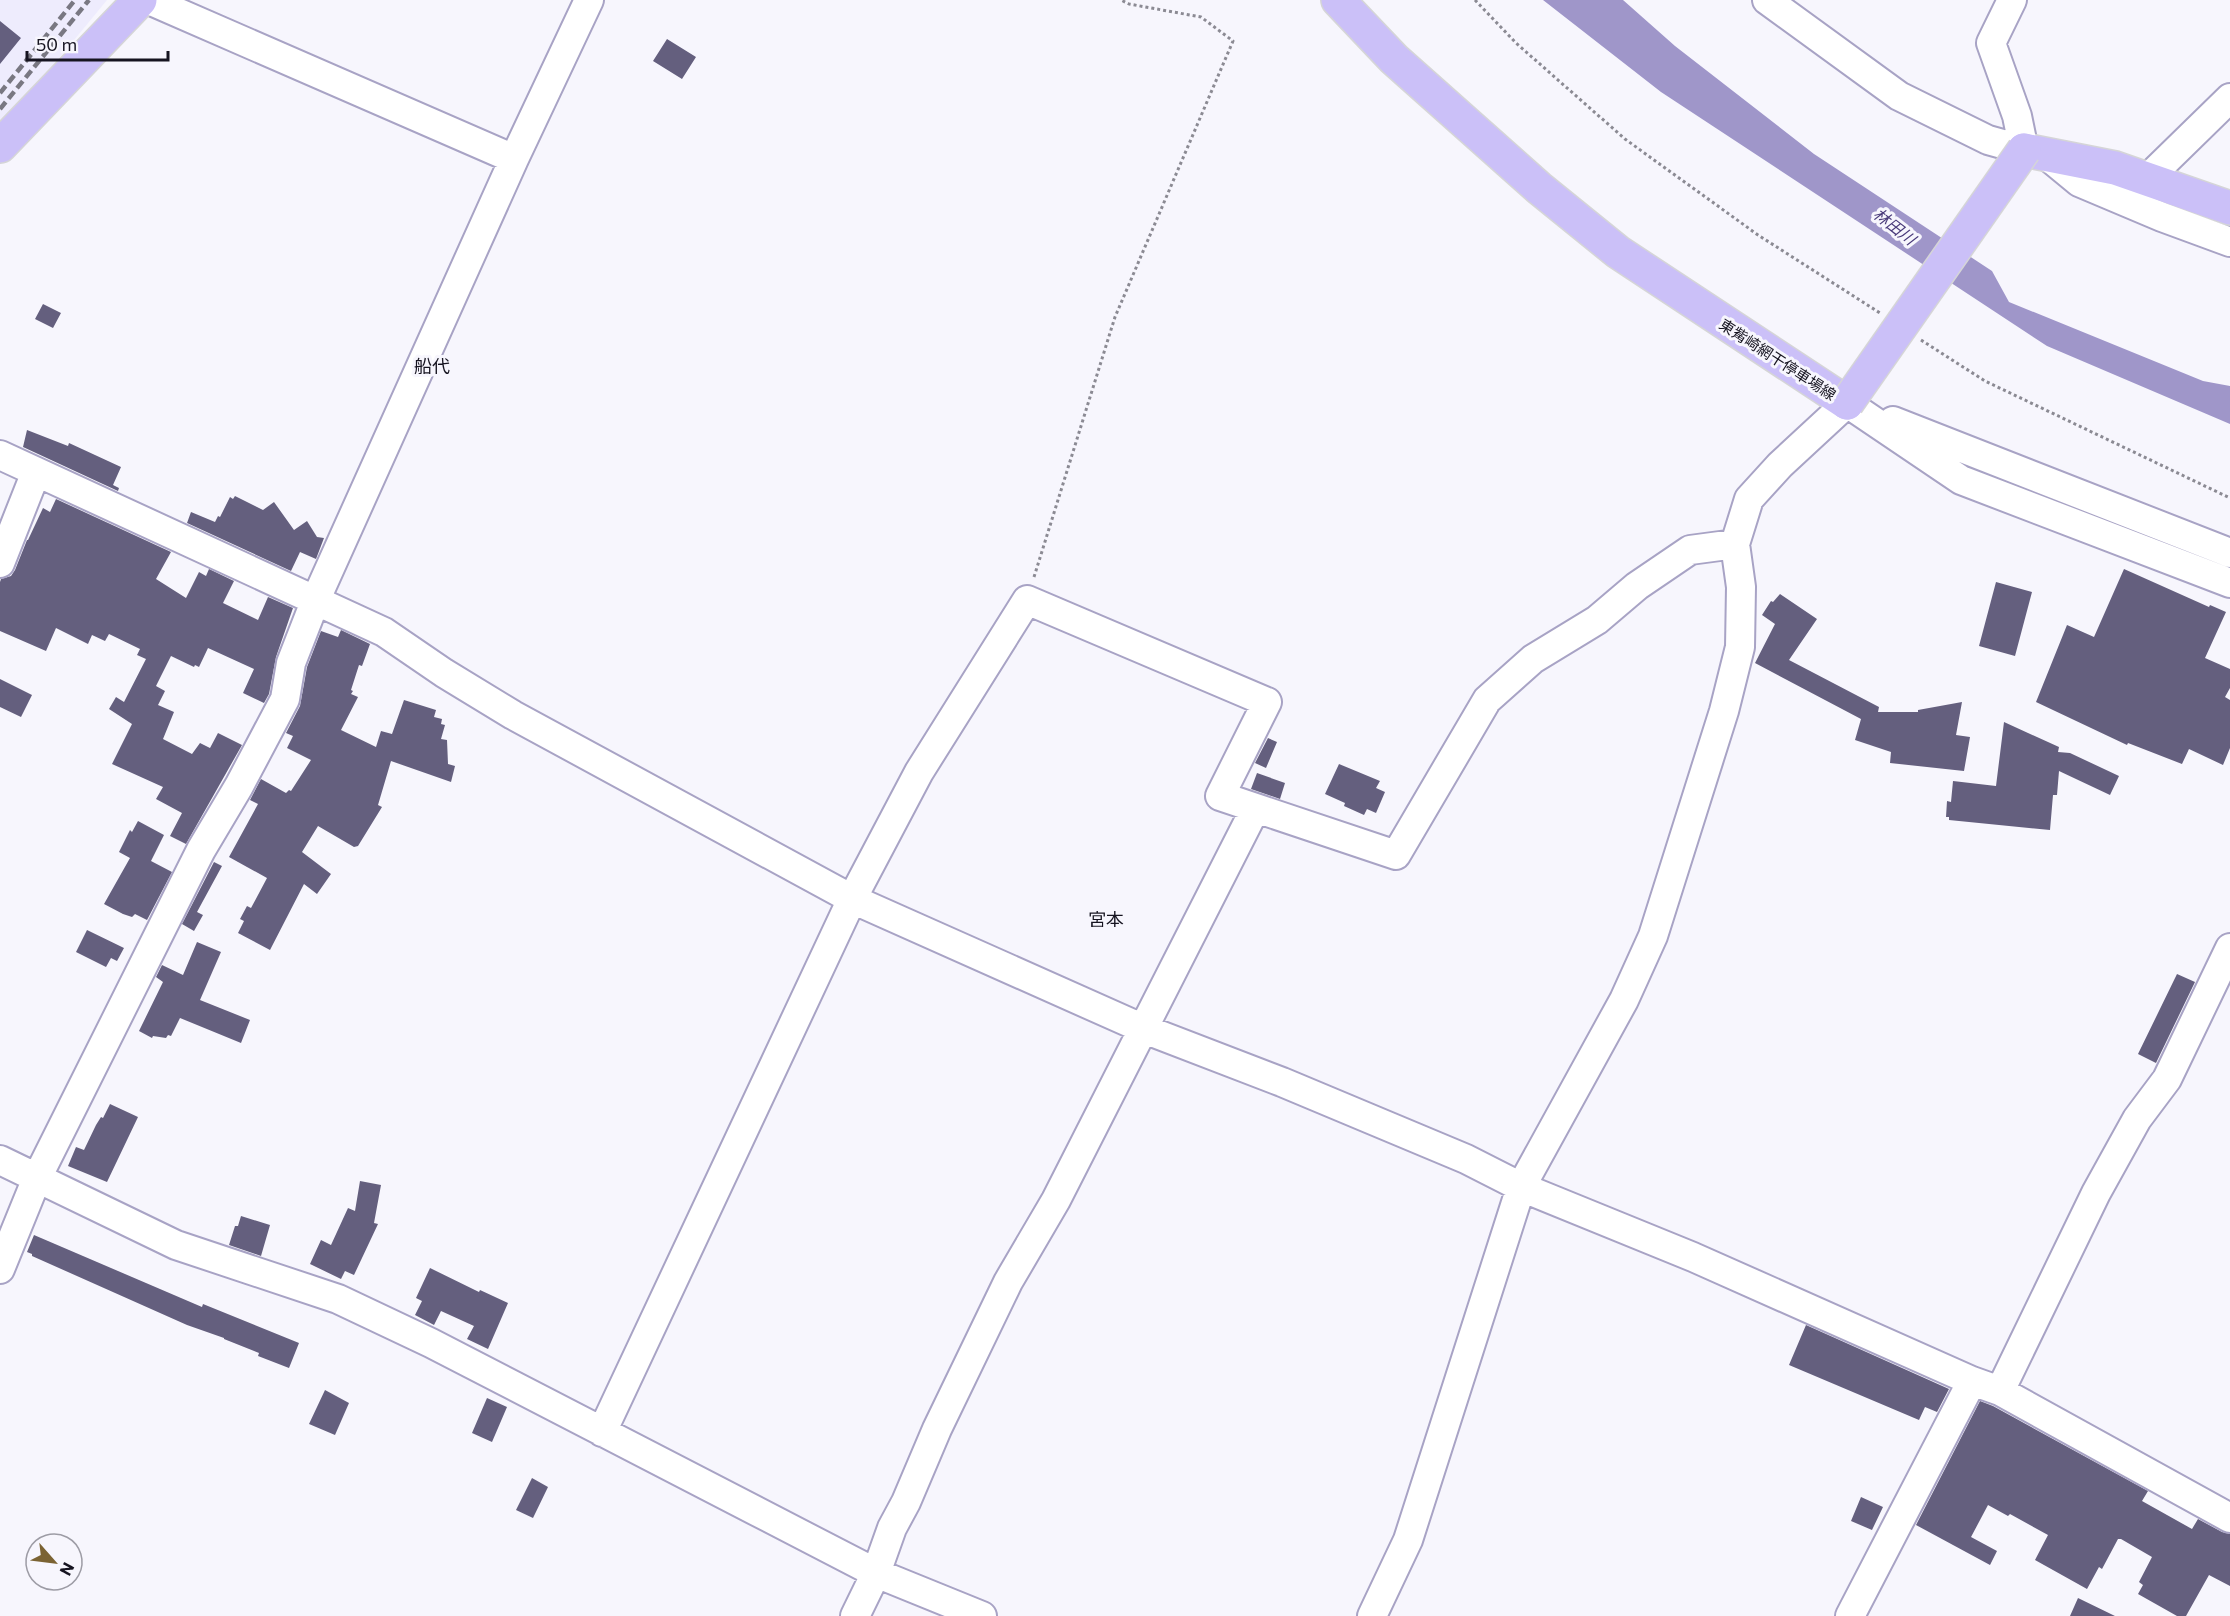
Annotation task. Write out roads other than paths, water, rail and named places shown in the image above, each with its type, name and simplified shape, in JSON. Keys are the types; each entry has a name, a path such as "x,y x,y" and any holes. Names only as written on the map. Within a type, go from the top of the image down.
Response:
{"main road":[{"path":"0,146 140,0"},
{"name":"東觜崎網干停車場線","path":"1338,0 1403,67 1539,189 1618,252 1847,403 2034,152"},
{"path":"2034,152 2115,168 2230,208"}],"street":[{"path":"149,0 514,159"},
{"path":"0,1269 37,1178 201,850 239,786 285,699 291,663 316,599 514,159 589,0"},
{"path":"1767,0 1899,96 1988,140 2034,152 2079,182 2162,217 2230,242"},
{"path":"2013,0 1990,44 2016,116 2034,152"},
{"path":"2147,179 2230,98"},
{"path":"1372,1616 1408,1540 1521,1186 1624,1000 1653,936 1724,711 1740,647 1741,587 1735,544 1749,499 1780,465 1847,403"},
{"path":"1847,403 2230,553"},
{"path":"1847,403 1961,480 2230,583"},
{"path":"0,455 384,632 444,674 513,715 852,899 1144,1029 1282,1082 1466,1159 1521,1186 1703,1262 1972,1381 2001,1391 2230,1518"},
{"path":"0,563 36,472"},
{"path":"602,1432 852,899 919,772 1027,600 1267,702 1221,796 1396,855 1487,700 1533,659 1597,620 1637,586 1689,550 1735,544"},
{"path":"855,1616 876,1573 892,1528 906,1502 937,1429 1008,1282 1056,1200 1255,809"},
{"path":"2001,1391 2096,1193 2137,1119 2168,1079 2230,948"},
{"path":"0,1160 176,1245 338,1299 431,1343 876,1573 982,1616"},
{"path":"1850,1616 1972,1381"}],"water":[{"name":"林田川","path":"1543,0 1623,0 1675,46 1814,154 1992,271 2009,302 2203,381 2230,386 2230,424 2047,346 1661,92"}],"railway":[{"path":"0,93 75,0"},
{"path":"0,109 89,0"}],"district":[{"name":"船代","path":"432,366"},
{"name":"宮本","path":"1106,919"}]}
